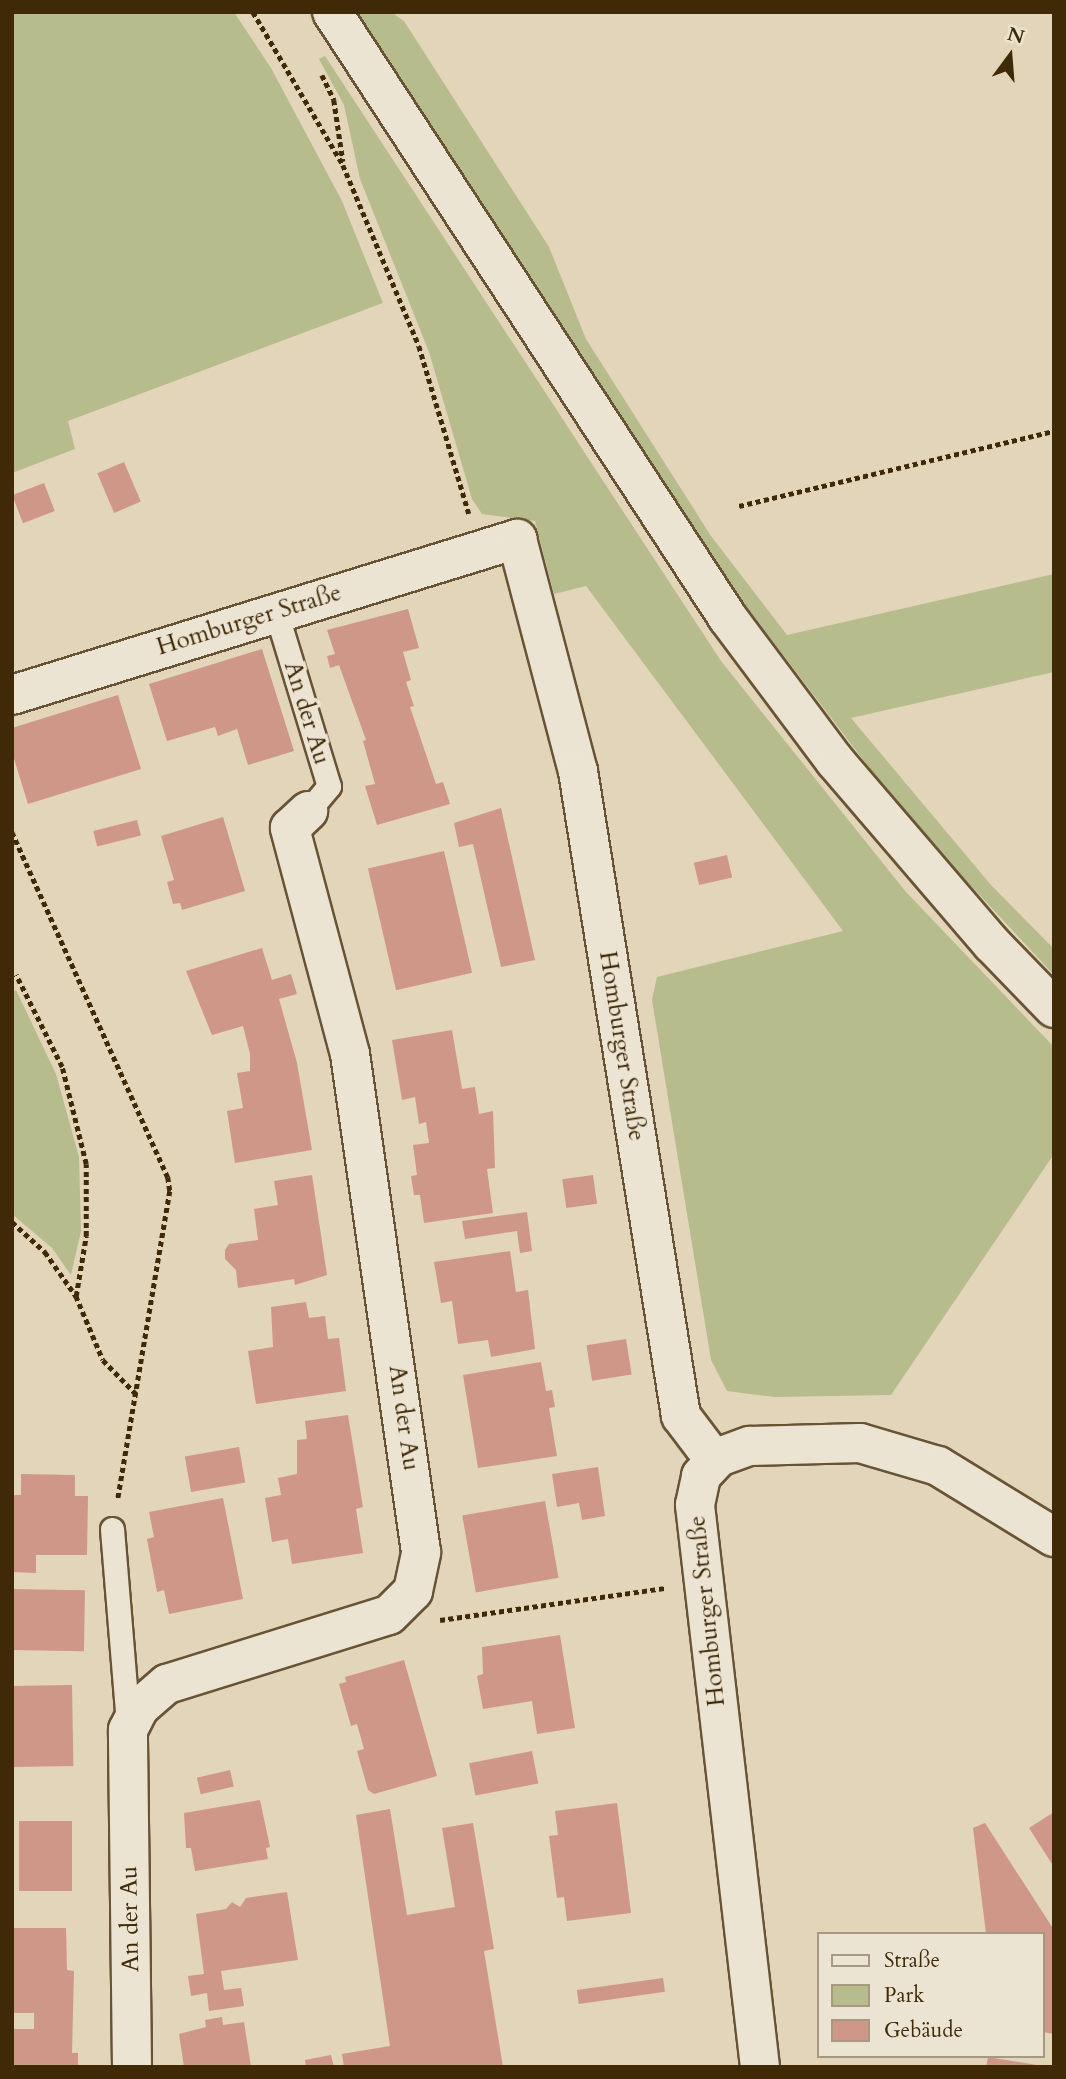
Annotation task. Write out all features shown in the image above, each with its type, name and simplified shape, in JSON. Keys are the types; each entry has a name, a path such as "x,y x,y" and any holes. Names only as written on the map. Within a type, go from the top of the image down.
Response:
{"street":[{"path":"332,12 728,618 835,761 1054,1008"},
{"name":"Homburger Straße","path":"12,695 517,539 578,771 681,1416 715,1461 701,1476 695,1505 760,2067"},
{"name":"An der Au","path":"307,811 290,828 337,990 350,1054 420,1531 413,1591"},
{"path":"715,1461 750,1446 773,1443 860,1443 900,1452 979,1488 1054,1537"},
{"path":"128,1730 139,1708 167,1684 388,1615 413,1591"},
{"name":"An der Au","path":"128,1730 132,2067"}],"lane":[{"name":"An der Au","path":"276,612 329,786 307,811"},
{"path":"113,1529 128,1730"}],"path":[{"path":"253,12 344,165 419,346 479,549"},
{"path":"316,64 334,100 344,165"},
{"path":"739,506 1054,431"},
{"path":"12,832 168,1177 170,1191 113,1529"},
{"path":"16,975 62,1067 86,1164 86,1236 75,1296"},
{"path":"12,1222 45,1252 75,1296 103,1360 137,1396"},
{"path":"413,1591 442,1622 703,1583"}],"green space":[{"path":"12,12 234,12 271,68 342,201 383,303 68,421 75,449 12,473"},
{"path":"355,12 391,12 404,21 549,247 586,339 711,536 787,635 1054,574 1054,672 851,718 991,885 1054,949 1054,975 906,816 707,555"},
{"path":"325,56 721,661 906,892 1054,1047 1054,1154 891,1395 774,1397 727,1391 711,1360 652,1000 657,977 843,931 586,586 554,594 535,521 482,514 472,499 429,352 360,179 344,105 319,59"},
{"path":"16,990 56,1074 79,1157 81,1231 71,1275 52,1248 12,1214 12,992"}],"building":[{"path":"124,462 141,502 114,513 97,473"},
{"path":"44,483 55,511 23,523 12,495"},
{"path":"408,609 419,648 403,652 411,680 406,682 414,706 410,707 436,784 443,782 450,804 377,825 365,786 375,784 363,741 366,740 339,665 330,668 327,656 335,654 327,630"},
{"path":"262,649 294,751 248,765 237,729 218,736 215,727 167,741 149,684"},
{"path":"118,695 141,769 28,804 12,752 12,728"},
{"path":"501,808 535,960 501,967 473,844 459,847 454,823"},
{"path":"223,817 245,891 182,910 180,903 173,904 167,882 174,880 161,836"},
{"path":"137,820 141,836 97,846 93,831"},
{"path":"444,851 472,973 396,990 368,869"},
{"path":"727,855 732,877 699,885 694,863"},
{"path":"262,948 272,980 291,974 297,994 279,999 297,1063 312,1150 235,1163 227,1111 243,1108 237,1073 250,1071 250,1054 243,1026 212,1035 186,971"},
{"path":"452,1030 462,1089 475,1087 479,1114 493,1111 495,1168 487,1169 493,1213 424,1223 420,1195 414,1195 411,1176 417,1175 413,1145 429,1143 426,1122 419,1124 415,1097 402,1100 392,1040"},
{"path":"312,1175 327,1275 295,1285 294,1279 238,1288 236,1270 225,1259 225,1250 229,1244 258,1240 254,1209 278,1205 274,1181"},
{"path":"593,1175 597,1204 566,1208 562,1179"},
{"path":"527,1212 532,1251 520,1253 517,1231 465,1239 462,1221"},
{"path":"510,1251 516,1292 528,1290 535,1349 491,1357 488,1340 458,1344 452,1301 441,1303 434,1262"},
{"path":"306,1302 309,1318 325,1316 328,1339 339,1338 346,1391 256,1404 248,1351 273,1347 271,1307"},
{"path":"626,1339 632,1375 592,1381 586,1345"},
{"path":"541,1362 546,1391 552,1390 555,1407 549,1408 557,1456 478,1468 463,1375"},
{"path":"348,1415 363,1507 356,1509 363,1553 292,1564 288,1539 272,1542 265,1498 281,1495 278,1478 297,1474 297,1440 307,1439 305,1421"},
{"path":"239,1447 245,1482 191,1492 185,1457"},
{"path":"598,1467 605,1516 582,1520 579,1503 557,1507 552,1474"},
{"path":"21,1474 75,1475 75,1496 88,1496 87,1555 36,1555 36,1573 12,1572 12,1495 21,1495"},
{"path":"223,1498 243,1599 169,1614 164,1590 157,1592 147,1539 154,1537 149,1512"},
{"path":"545,1501 559,1578 476,1592 462,1516"},
{"path":"12,1589 85,1590 84,1651 12,1650"},
{"path":"560,1635 575,1728 537,1734 532,1701 483,1709 477,1676 483,1674 482,1647"},
{"path":"404,1660 437,1776 374,1794 368,1790 357,1751 364,1749 357,1724 351,1726 339,1684 346,1682 345,1677"},
{"path":"72,1685 73,1766 13,1767 12,1686"},
{"path":"532,1751 538,1783 475,1796 469,1763"},
{"path":"230,1770 234,1787 201,1794 197,1778"},
{"path":"260,1800 270,1847 266,1848 268,1859 195,1871 191,1848 186,1848 184,1813"},
{"path":"617,1803 631,1913 567,1921 564,1897 557,1898 549,1836 558,1835 555,1811"},
{"path":"390,1809 407,1915 455,1907 442,1828 473,1823 494,1949 484,1951 503,2067 344,2067 342,2054 390,2046 356,1815"},
{"path":"1054,1812 1054,1867 1029,1828"},
{"path":"19,1821 72,1821 72,1891 19,1891"},
{"path":"985,1823 1054,1930 1054,2034 1045,2032 1045,1932 986,1932 973,1828"},
{"path":"287,1892 298,1960 221,1971 224,1990 241,1988 244,2006 209,2011 207,1993 191,1996 188,1976 204,1974 196,1914 226,1909 232,1902 240,1907 246,1898"},
{"path":"12,1928 66,1928 67,1970 74,1971 72,2053 78,2053 78,2067 12,2067 12,2029 34,2029 34,2013 12,2013"},
{"path":"663,1978 665,1992 579,2004 577,1990"},
{"path":"222,2017 223,2025 244,2022 251,2067 184,2067 179,2034 206,2027 205,2020"},
{"path":"331,2055 334,2067 306,2067 305,2060"},
{"path":"988,2058 1037,2065 1037,2067 986,2067"}]}
